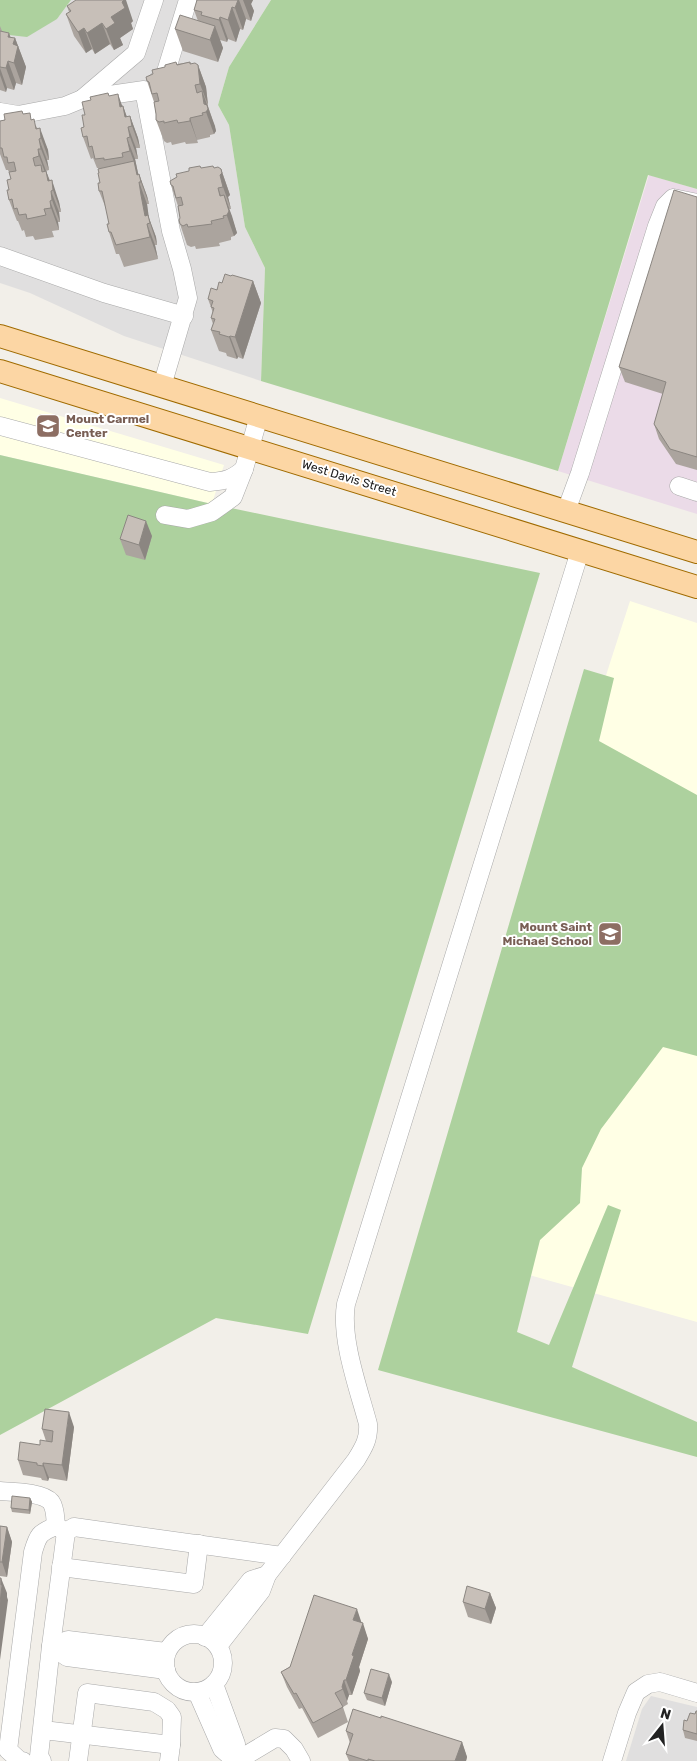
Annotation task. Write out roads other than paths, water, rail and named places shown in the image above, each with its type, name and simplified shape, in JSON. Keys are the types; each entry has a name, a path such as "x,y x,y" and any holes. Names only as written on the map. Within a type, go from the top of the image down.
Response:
{"main road":[{"path":"0,336 697,552"},
{"name":"West Davis Street","path":"0,370 697,587"}],"street":[{"path":"82,99 136,53 154,0"},
{"path":"0,112 18,115 65,106 82,99 144,90 164,75 188,0"},
{"path":"144,90 171,232 188,298 162,386"},
{"path":"566,511 580,473 657,226 665,206 673,198 697,203"},
{"path":"0,256 104,293 184,316"},
{"path":"165,515 188,519 212,512 233,497 251,448 259,416"},
{"path":"0,426 210,482 225,482 244,469"},
{"path":"679,486 697,492"},
{"path":"211,1641 251,1580 267,1575 356,1460 366,1444 368,1424 348,1344 345,1326 346,1304 580,551"},
{"path":"0,1491 40,1495 51,1502 61,1529 61,1567 50,1646 39,1756 42,1761"},
{"path":"23,1761 20,1761 8,1750 33,1552 38,1536 43,1531 74,1527 282,1556"},
{"path":"61,1567 194,1584 199,1544"},
{"path":"192,1634 211,1641 223,1662 221,1674 214,1684 204,1690 197,1692 182,1690 173,1683 167,1674 166,1661 172,1643 182,1636 192,1634"},
{"path":"21,1644 50,1646 68,1640 166,1661"},
{"path":"612,1761 627,1713 636,1692 648,1684 660,1682 697,1693"},
{"path":"214,1684 236,1744 234,1761"},
{"path":"197,1692 222,1749 234,1761"},
{"path":"42,1730 82,1734 170,1753 172,1717 166,1710 154,1702 87,1693 82,1734 78,1761"},
{"path":"234,1761 275,1738 284,1738 294,1749 301,1761"}],"place":[{"name":"Mount Carmel Center","path":"48,426"},
{"name":"Mount Saint Michael School","path":"610,934"}]}
